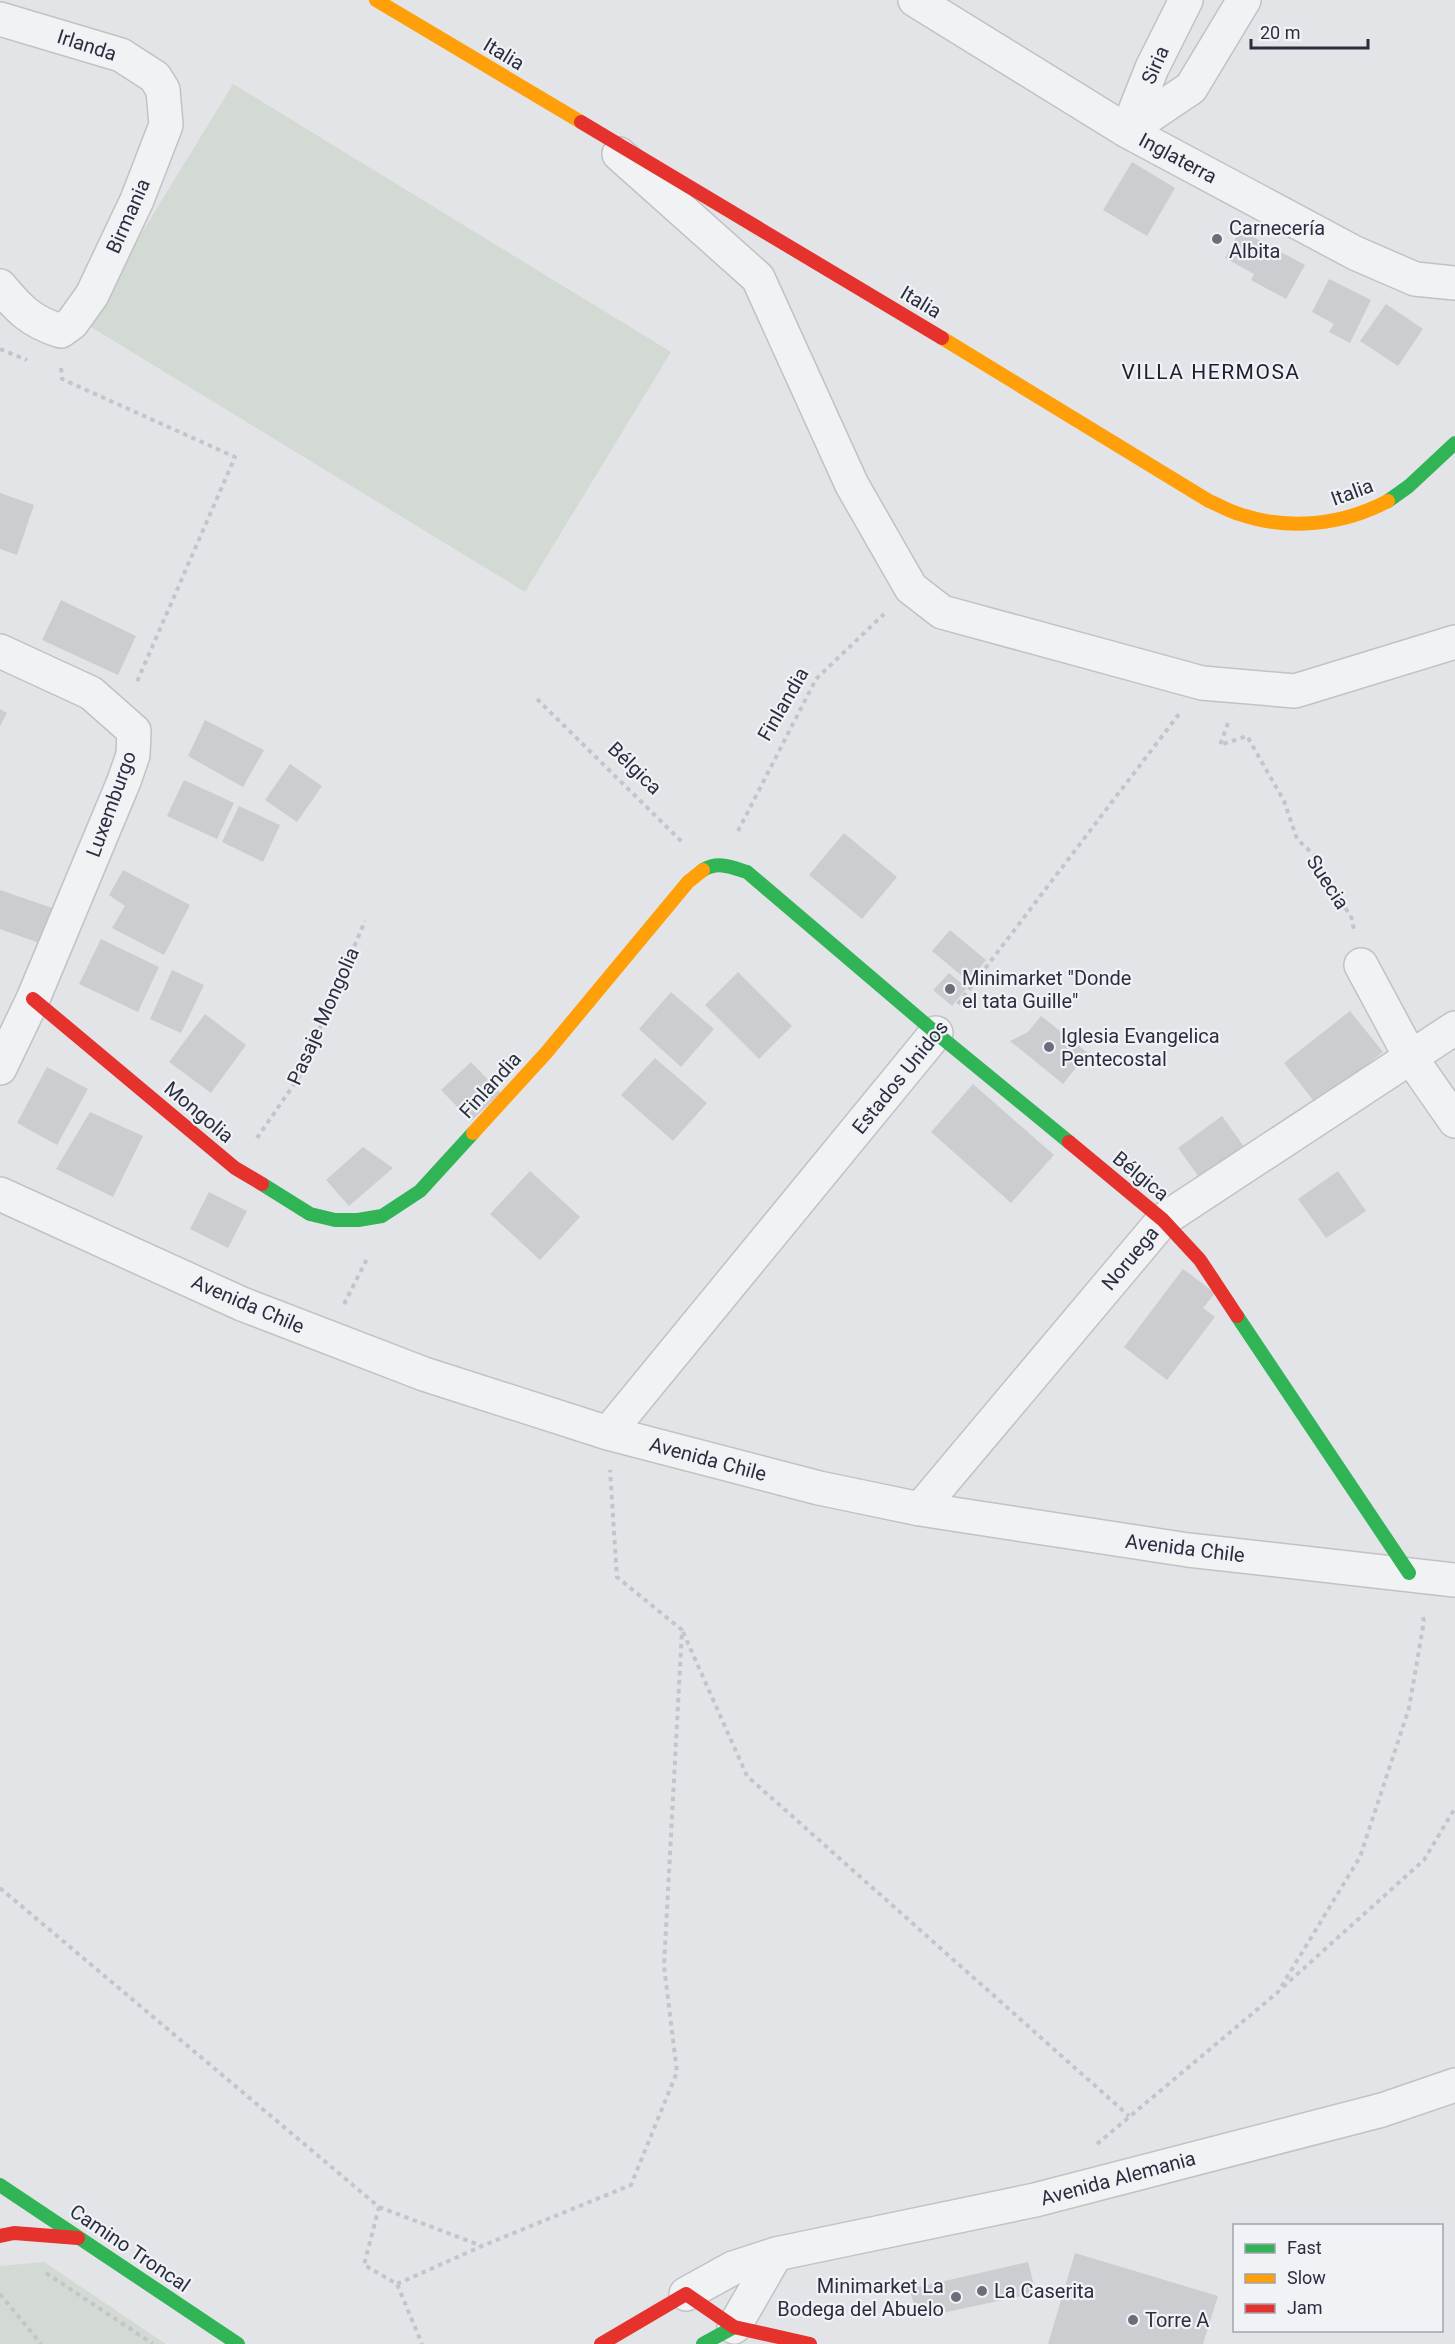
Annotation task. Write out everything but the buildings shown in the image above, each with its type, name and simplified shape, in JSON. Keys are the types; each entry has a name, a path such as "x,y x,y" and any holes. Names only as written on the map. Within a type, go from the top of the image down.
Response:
{"street":[{"name":"Italia","path":"376,0 1008,377 1209,501 1238,514 1269,522 1301,524 1332,521 1364,512 1393,497 1455,443"},
{"name":"Inglaterra","path":"915,0 1127,131 1355,254 1415,279 1455,283"},
{"name":"Siria","path":"1127,131 1152,68 1186,0"},
{"path":"1127,131 1191,88 1244,0"},
{"name":"Irlanda","path":"0,19 121,55 155,77 163,90"},
{"name":"Birmania","path":"61,331 72,323 92,295 137,200 166,125 163,90"},
{"path":"588,126 758,278 852,485 911,588 942,612 1202,683 1295,692 1455,642"},
{"path":"0,286 25,314 42,325 61,331"},
{"name":"Luxemburgo","path":"0,651 92,693 134,731 133,755 33,999 0,1068"},
{"path":"706,865 721,864"},
{"name":"Bélgica","path":"721,864 747,872 764,885 936,1033 1163,1220 1200,1260 1409,1573"},
{"name":"Finlandia","path":"358,1220 382,1216 420,1191 546,1053 688,882 706,865"},
{"path":"1361,965 1411,1058 1455,1121"},
{"name":"Mongolia","path":"33,999 235,1168 310,1214 335,1220 358,1220"},
{"name":"Noruega","path":"920,1509 1163,1220 1455,1028"},
{"name":"Estados Unidos","path":"608,1433 936,1033"},
{"name":"Avenida Chile","path":"0,1194 242,1304 424,1374 608,1433 819,1488 920,1509 1188,1550 1409,1573 1455,1580"},
{"name":"Avenida Alemania","path":"606,2341 733,2268 776,2254 1035,2200 1382,2109 1455,2085"},
{"name":"Camino Troncal","path":"0,2185 238,2344"},
{"path":"0,2236 14,2233 80,2238"},
{"path":"703,2344 734,2327 776,2254"},
{"path":"687,2294 734,2327 810,2344"},
{"path":"606,2341 627,2344"}],"path":[{"path":"0,350 27,360 61,331"},
{"path":"61,331 62,379 235,457 130,697 110,708"},
{"name":"Finlandia","path":"721,864 816,680 911,588"},
{"name":"Suecia","path":"1202,683 1232,712 1220,745 1247,736 1284,801 1297,839 1315,856 1352,919 1361,965"},
{"name":"Estados Unidos","path":"936,1033 1202,683"},
{"name":"Bélgica","path":"537,699 706,865"},
{"name":"Pasaje Mongolia","path":"235,1168 300,1077 365,921"},
{"path":"327,1336 370,1252 358,1220"},
{"path":"608,1433 617,1577 682,1630 747,1776 1129,2115"},
{"path":"1278,1992 1360,1857 1409,1708 1424,1620 1409,1573"},
{"path":"397,2284 482,2246 631,2185 677,2072 664,1966 682,1630"},
{"path":"1095,2146 1129,2115 1278,1992 1424,1860 1455,1808"},
{"path":"0,1888 379,2207 482,2246"},
{"path":"379,2207 364,2265 397,2284 422,2344"},
{"path":"37,2267 153,2344"},
{"path":"0,2294 41,2344"}],"shaded area":[{"path":"233,84 671,352 525,592 86,324"},
{"path":"44,2262 166,2344 0,2344 0,2266"}],"traffic: fast":[{"path":"1388,501 1409,486 1455,443"},
{"path":"703,870 719,865 747,872 936,1033 1069,1142"},
{"path":"262,1184 310,1214 335,1220 358,1220 382,1216 420,1191 473,1133"},
{"path":"1237,1316 1409,1573"},
{"path":"0,2185 238,2344"},
{"path":"703,2344 734,2327"}],"traffic: slow":[{"path":"376,0 581,122"},
{"path":"942,338 1209,501 1235,513 1277,523 1315,523 1353,516 1388,501"},
{"path":"473,1133 546,1053 688,882 703,870"}],"traffic: jam":[{"path":"581,122 942,338"},
{"path":"33,999 235,1168 262,1184"},
{"path":"1069,1142 1163,1220 1200,1260 1237,1316"},
{"path":"0,2236 14,2233 78,2238"},
{"path":"601,2344 686,2294 734,2327 810,2344"}],"place":[{"name":"Carnecería Albita","path":"1217,239"},
{"name":"Minimarket \"Donde el tata Guille\"","path":"950,989"},
{"name":"Iglesia Evangelica Pentecostal","path":"1049,1047"},
{"name":"La Caserita","path":"982,2291"},
{"name":"Minimarket La Bodega del Abuelo","path":"956,2297"},
{"name":"Torre A","path":"1133,2320"}],"district":[{"name":"VILLA HERMOSA","path":"1211,372"}]}
